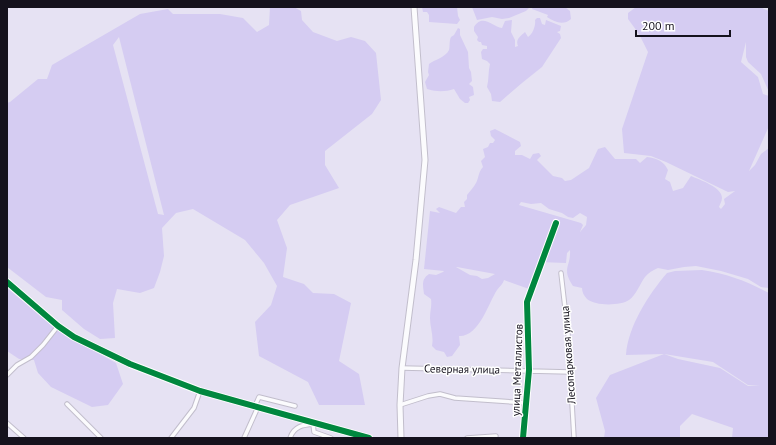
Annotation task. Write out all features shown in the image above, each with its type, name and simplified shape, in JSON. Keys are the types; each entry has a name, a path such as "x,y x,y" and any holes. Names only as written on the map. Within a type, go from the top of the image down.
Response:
{"main road":[{"path":"401,438 400,405 402,368 416,260 425,160 414,7"},
{"path":"7,282 58,326 74,337 106,354 168,380 200,391 368,438"}],"street":[{"name":"улица Металлистов","path":"523,438 529,370 527,302 556,223"},
{"name":"Лесопарковая улица","path":"560,273 568,334 574,438"},
{"path":"7,375 17,365 31,357 58,326"},
{"name":"Северная улица","path":"402,368 570,372"},
{"path":"171,438 194,408 200,391"},
{"path":"400,405 428,396 440,394 456,398 527,402"},
{"path":"244,438 257,406 259,397 295,406"},
{"path":"67,404 101,438"},
{"path":"7,423 24,438"},
{"path":"313,424 314,432 331,438"},
{"path":"290,438 293,432 300,426 320,424"},
{"path":"467,438 496,436"}],"shaded area":[{"path":"270,7 294,7 301,11 302,20 313,32 337,41 351,37 365,41 376,53 381,100 372,114 325,151 325,165 339,188 290,205 277,220 287,248 283,277 304,284 313,293 334,294 351,303 339,361 359,374 365,405 319,405 308,382 259,356 255,322 271,305 277,286 264,263 245,240 193,209 176,213 162,228 164,256 154,288 140,293 117,289 113,303 115,338 100,339 84,329 62,310 62,300 46,297 7,267 7,103 38,79 47,79 52,65 140,14 168,9 173,14 220,14 243,18 257,32 269,25","holes":["119,37 164,215 158,214 113,45"]},
{"path":"422,7 457,7 460,20 457,24 429,22 429,15 427,12 423,12"},
{"path":"472,7 530,7 526,11 509,18 502,19 492,17 477,20"},
{"path":"533,7 565,7 570,11 571,19 562,23 556,22 547,17 548,15 532,9"},
{"path":"636,7 760,7 769,11 769,92 761,74 748,62 746,57 746,42 741,62 758,77 763,94 769,96 769,126 749,171 755,165 761,154 769,148 769,288 761,287 748,279 721,271 696,266 668,270 658,268 643,279 629,300 614,304 601,304 587,299 583,294 582,288 573,286 569,280 567,268 570,250 567,253 566,263 540,262 529,289 504,280 477,326 466,335 459,336 460,345 452,356 447,357 444,352 436,350 432,346 433,339 430,318 431,299 424,294 423,288 423,283 426,276 429,274 436,275 444,271 424,269 430,211 440,213 436,209 439,207 456,213 461,207 465,207 464,202 467,199 467,195 477,181 483,167 481,161 485,157 483,149 488,147 490,143 493,143 495,140 491,136 490,131 495,129 520,142 521,146 515,151 515,155 522,155 530,159 533,154 539,153 541,156 537,160 553,176 562,178 565,181 571,180 589,168 598,149 605,147 615,159 636,159 640,163 647,157 659,160 668,170 665,179 670,182 673,191 683,188 691,176 710,184 721,194 722,199 719,207 721,209 725,204 724,199 735,191 728,192 651,156 624,153 622,129 648,52 639,34 628,19 628,13","holes":["521,202 531,204 541,203 549,209 573,218 580,213 587,217 586,225 580,232 583,225 581,223 519,205","457,267 495,274 488,278 482,279 477,276 470,275"]},
{"path":"540,18 542,24 545,25 546,20 561,26 560,31 557,32 560,34 561,38 542,67 500,102 492,101 491,94 487,87 490,64 482,59 481,52 483,49 487,49 487,46 482,45 481,42 477,40 478,37 474,31 474,27 477,23 484,21 502,28 505,21 512,20 511,32 515,40 515,47 518,46 517,41 520,36 525,32 528,37 533,32 535,20"},
{"path":"458,28 460,29 460,35 468,52 472,81 469,84 473,87 474,95 469,97 470,100 468,103 465,103 460,99 454,89 447,91 431,90 427,89 425,82 429,75 429,64 447,52 451,37"},
{"path":"702,270 729,276 769,293 769,438 732,438 733,428 692,414 680,426 680,438 604,438 605,431 596,398 610,375 664,354 626,355 631,333 640,311 667,273 675,271","holes":["664,354 713,362 748,385 760,386 748,386 720,368 678,359"]},
{"path":"7,288 62,333 116,363 123,384 108,405 92,407 51,387 38,373 34,360 19,359 7,351"}],"cycle path":[{"path":"523,438 529,370 527,302 556,223"},
{"path":"7,282 58,326 74,337 130,364 200,391 369,438"}]}
